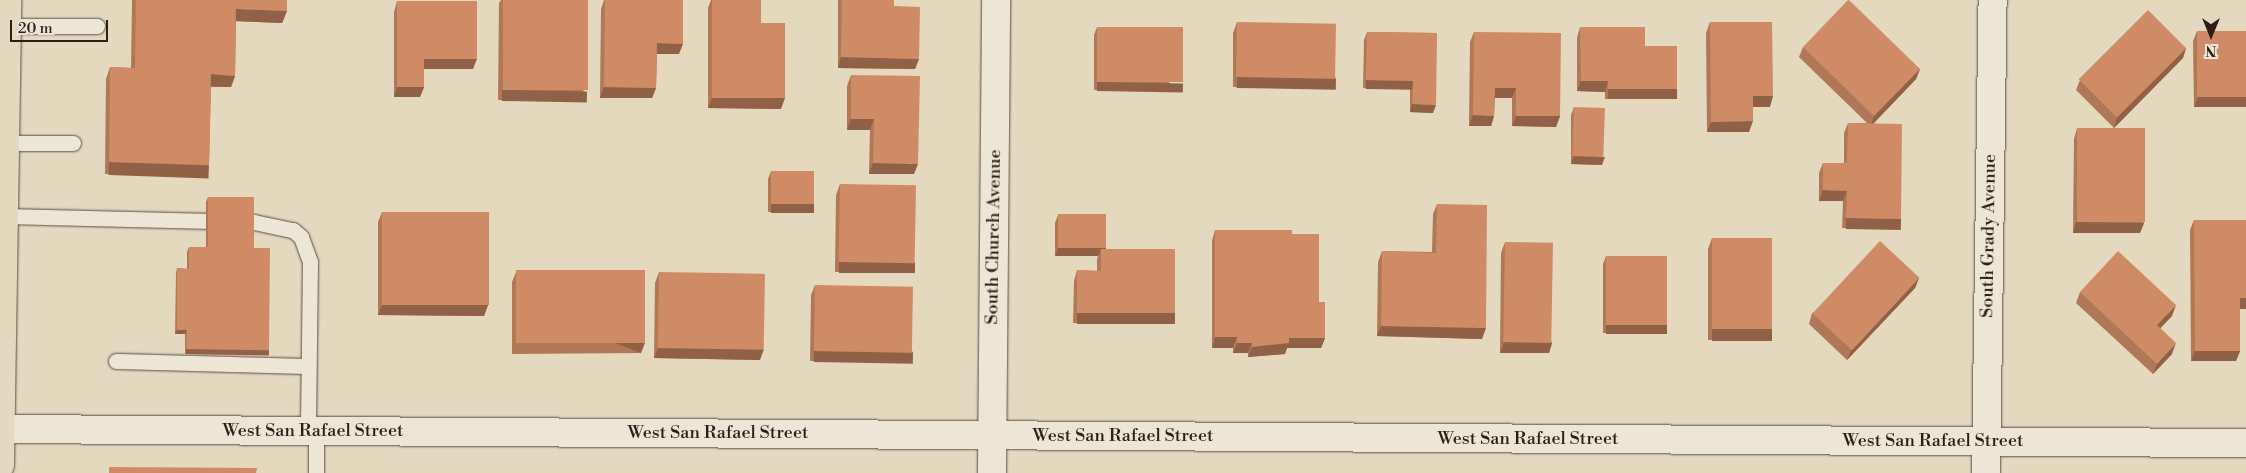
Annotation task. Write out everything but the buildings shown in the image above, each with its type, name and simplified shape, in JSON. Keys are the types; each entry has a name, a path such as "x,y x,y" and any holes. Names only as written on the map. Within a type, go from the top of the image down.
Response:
{"main road":[{"path":"0,465 7,13"}],"street":[{"name":"South Church Avenue","path":"992,473 996,0"},
{"name":"South Grady Avenue","path":"1986,473 1993,0"},
{"name":"West San Rafael Street","path":"0,429 2246,443"}],"lane":[{"path":"7,13 97,26"},
{"path":"6,143 73,144"},
{"path":"5,216 254,222 293,230 302,238 310,262 308,366 316,473"},
{"path":"116,361 308,366"}]}
